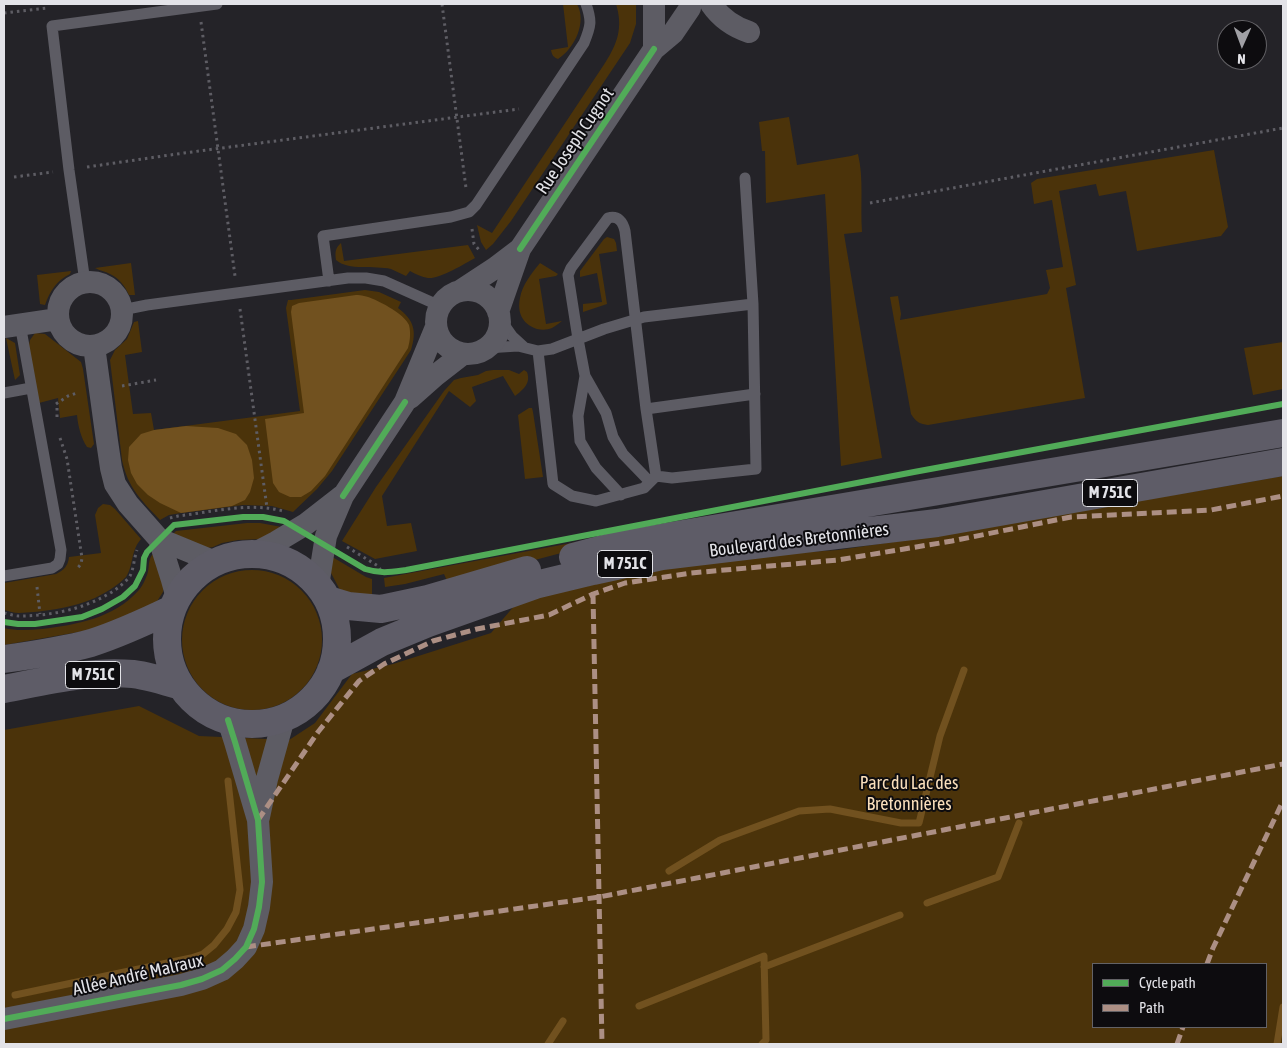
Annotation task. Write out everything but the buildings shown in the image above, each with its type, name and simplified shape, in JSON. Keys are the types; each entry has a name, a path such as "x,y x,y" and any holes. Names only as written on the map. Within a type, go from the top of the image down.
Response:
{"main road":[{"name":"Boulevard des Bretonnières","path":"323,593 348,606 381,609 428,599 618,545 1283,433"},
{"name":"Boulevard des Bretonnières","path":"331,670 382,642 428,623 535,585 593,570 662,556 936,523 1283,462"},
{"name":"M 751C","path":"265,555 289,563 305,573 323,593 335,623 336,647 331,670 320,690 299,709 284,718 265,723 246,724 209,713 187,694 181,686 174,674 167,649 168,622 182,590 193,578 215,562 233,556 265,555"},
{"name":"M 751C","path":"4,659 89,643 132,628 175,604"},
{"name":"M 751C","path":"4,689 102,673 133,674 160,679 181,686"}],"street":[{"path":"654,4 654,49"},
{"path":"667,4 679,8 701,5 715,9 728,21 742,30 750,32"},
{"name":"Rue Joseph Cugnot","path":"499,316 520,249 654,49 701,5"},
{"name":"Rue Joseph Cugnot","path":"460,291 520,249"},
{"path":"85,282 105,286 113,292 119,300 122,310 122,320 112,337 104,343 94,346 84,346 66,336 58,319 61,299 68,291 85,282"},
{"path":"323,593 326,536 343,496 405,402 438,316 445,299 460,291 470,290 479,292 494,304 499,316 498,332 491,344 486,348 472,354 463,354 445,345 439,336 438,316"},
{"path":"12,326 58,319"},
{"path":"94,346 111,468 115,484 128,504 159,539 172,580 175,604"},
{"path":"405,402 463,354"},
{"path":"253,554 306,524 343,496"},
{"path":"159,539 215,562"},
{"name":"Allée André Malraux","path":"258,820 284,718"},
{"name":"Allée André Malraux","path":"4,1019 202,979 222,970 246,946 254,929 262,882 258,820 228,720"}],"lane":[{"path":"85,282 69,170 52,26 217,4"},
{"path":"329,281 323,236 451,217 470,212 584,43 590,30 590,16 586,4"},
{"path":"653,479 623,223 619,219 608,218 571,268 568,275 585,376 606,413 613,437 622,454 653,479 756,469 753,304 745,178"},
{"path":"122,310 348,278 366,278 384,281 438,316"},
{"path":"486,348 518,346 538,351 552,349 635,319 753,304"},
{"path":"499,316 512,336 526,348"},
{"path":"4,576 52,568 58,564 61,550 31,388 12,326"},
{"path":"538,351 553,484 572,496 596,501 644,488 653,479"},
{"path":"585,376 578,416 580,440 596,468 621,494"},
{"path":"4,393 31,388"},
{"path":"646,409 755,394"}],"path":[{"path":"442,4 474,244 495,268"},
{"path":"199,6 267,508"},
{"path":"4,13 49,7"},
{"path":"14,177 542,106"},
{"path":"870,204 1283,128"},
{"path":"374,572 384,573"}],"green space":[{"path":"563,4 577,4 581,19 574,42 558,59 553,56 551,50 568,47"},
{"path":"616,4 636,4 636,24 630,43 511,221 486,250 481,242 477,225 492,233 605,63 618,35 619,20"},
{"path":"789,117 797,165 858,154 860,163 862,232 844,234 882,458 841,466 825,194 766,203 765,151 762,151 759,122"},
{"path":"1214,150 1228,227 1221,236 1137,251 1126,191 1099,196 1096,184 1059,191 1076,285 1066,288 1085,398 928,425 920,423 915,419 911,414 890,297 898,296 900,320 1047,294 1050,288 1046,270 1063,267 1052,200 1034,204 1031,183 1037,179"},
{"path":"607,237 614,239 617,251 599,254 607,304 583,312 583,304 602,302 597,273 580,277 580,271"},
{"path":"341,243 344,261 468,245 475,258 452,271 433,278 423,277 410,271 406,276 391,269 354,267 341,263 336,260 336,255"},
{"path":"131,263 135,295 129,295 126,288 116,278 95,268"},
{"path":"540,263 558,274 539,279 546,324 562,321 552,328 544,330 532,327 524,321 519,308 523,288"},
{"path":"71,271 54,287 45,305 40,304 37,275"},
{"path":"365,290 379,292 401,302 398,308 408,317 413,326 413,343 411,350 332,471 317,489 293,512 272,506 243,505 169,515 160,520 141,500 132,486 122,460 110,360 115,350 127,339 134,322 138,321 142,352 125,355 133,414 151,413 154,430 300,411 286,308 288,300"},
{"path":"35,333 45,334 81,362 94,444 91,448 87,447 83,440 77,415 60,418 58,398 39,403 28,350 30,340"},
{"path":"6,338 15,343 20,375 15,380"},
{"path":"1283,342 1283,389 1253,395 1244,348"},
{"path":"493,370 509,370 519,374 524,370 528,376 527,383 515,396 503,376 472,387 476,401 470,407 449,391 382,496 387,526 411,523 417,551 375,559 342,541 376,487 444,391 454,380"},
{"path":"532,408 533,412 543,477 525,479 518,415"},
{"name":"Parc du Lac des Bretonnières","path":"1283,476 1283,1044 4,1044 4,730 139,706 199,736 289,740 315,723 352,674 393,664 491,633 515,605 609,575 768,555 838,550 948,534"},
{"path":"103,504 110,505 115,509 141,539 135,549 126,577 105,593 76,605 23,613 4,610 4,583 56,574 65,567 69,557 101,553 95,515 98,508"},
{"path":"260,523 287,528 261,539 238,540 202,549 173,534 176,531"},
{"path":"598,538 599,543 448,583 444,574 385,587 384,578"},
{"path":"154,553 164,586 163,592 154,606 119,625 4,645 4,628 27,630 68,625 94,619 118,608 141,588 147,575 150,558"},
{"path":"329,555 372,579 372,601 340,590 331,573"},
{"path":"252,570 266,571 279,575 291,581 302,590 311,601 317,613 321,626 321,654 317,667 311,679 302,690 291,699 279,705 266,709 252,710 238,709 225,705 213,699 202,690 193,679 187,667 183,654 182,640 183,626 187,613 193,601 202,590 213,581 225,575 238,571"}],"shaded area":[{"path":"356,295 369,297 402,316 409,325 410,340 408,348 325,476 311,491 301,497 290,497 279,492 273,483 265,419 304,413 291,312 292,306 299,303"},
{"path":"186,426 218,428 236,434 247,445 252,460 254,478 250,492 245,500 232,506 181,513 160,503 137,484 131,473 128,460 129,447 141,434 154,430"}],"waterway":[{"path":"669,871 720,840 799,811 830,809 901,823 919,823 940,736 964,670"},
{"path":"15,995 191,958 203,954 214,945 227,929 236,912 240,890 228,781"},
{"path":"927,903 998,877 1019,823"},
{"path":"764,967 900,915"},
{"path":"639,1006 764,956 766,1040 762,1044"},
{"path":"1277,1044 1283,1007"},
{"path":"548,1044 563,1021"}],"marked path":[{"path":"258,820 318,732 359,681 384,664 433,641 477,629 549,615 593,594 625,583 691,573 838,560 952,541 1071,517 1211,510 1283,496"},
{"path":"593,594 602,1044"},
{"path":"246,947 599,897 1283,764"},
{"path":"1207,963 1283,801"},
{"path":"1177,1044 1183,1028"}],"cycle path":[{"path":"520,249 654,49"},
{"path":"343,496 405,402"},
{"path":"4,622 35,624 82,617 102,609 123,597 135,586 143,570 144,558 147,552 174,525 243,517 263,517 284,521 365,569 381,572 406,570 914,472 1283,404"},
{"path":"4,1019 181,985 202,979 222,970 246,947 254,929 262,882 258,820 228,720"}]}
